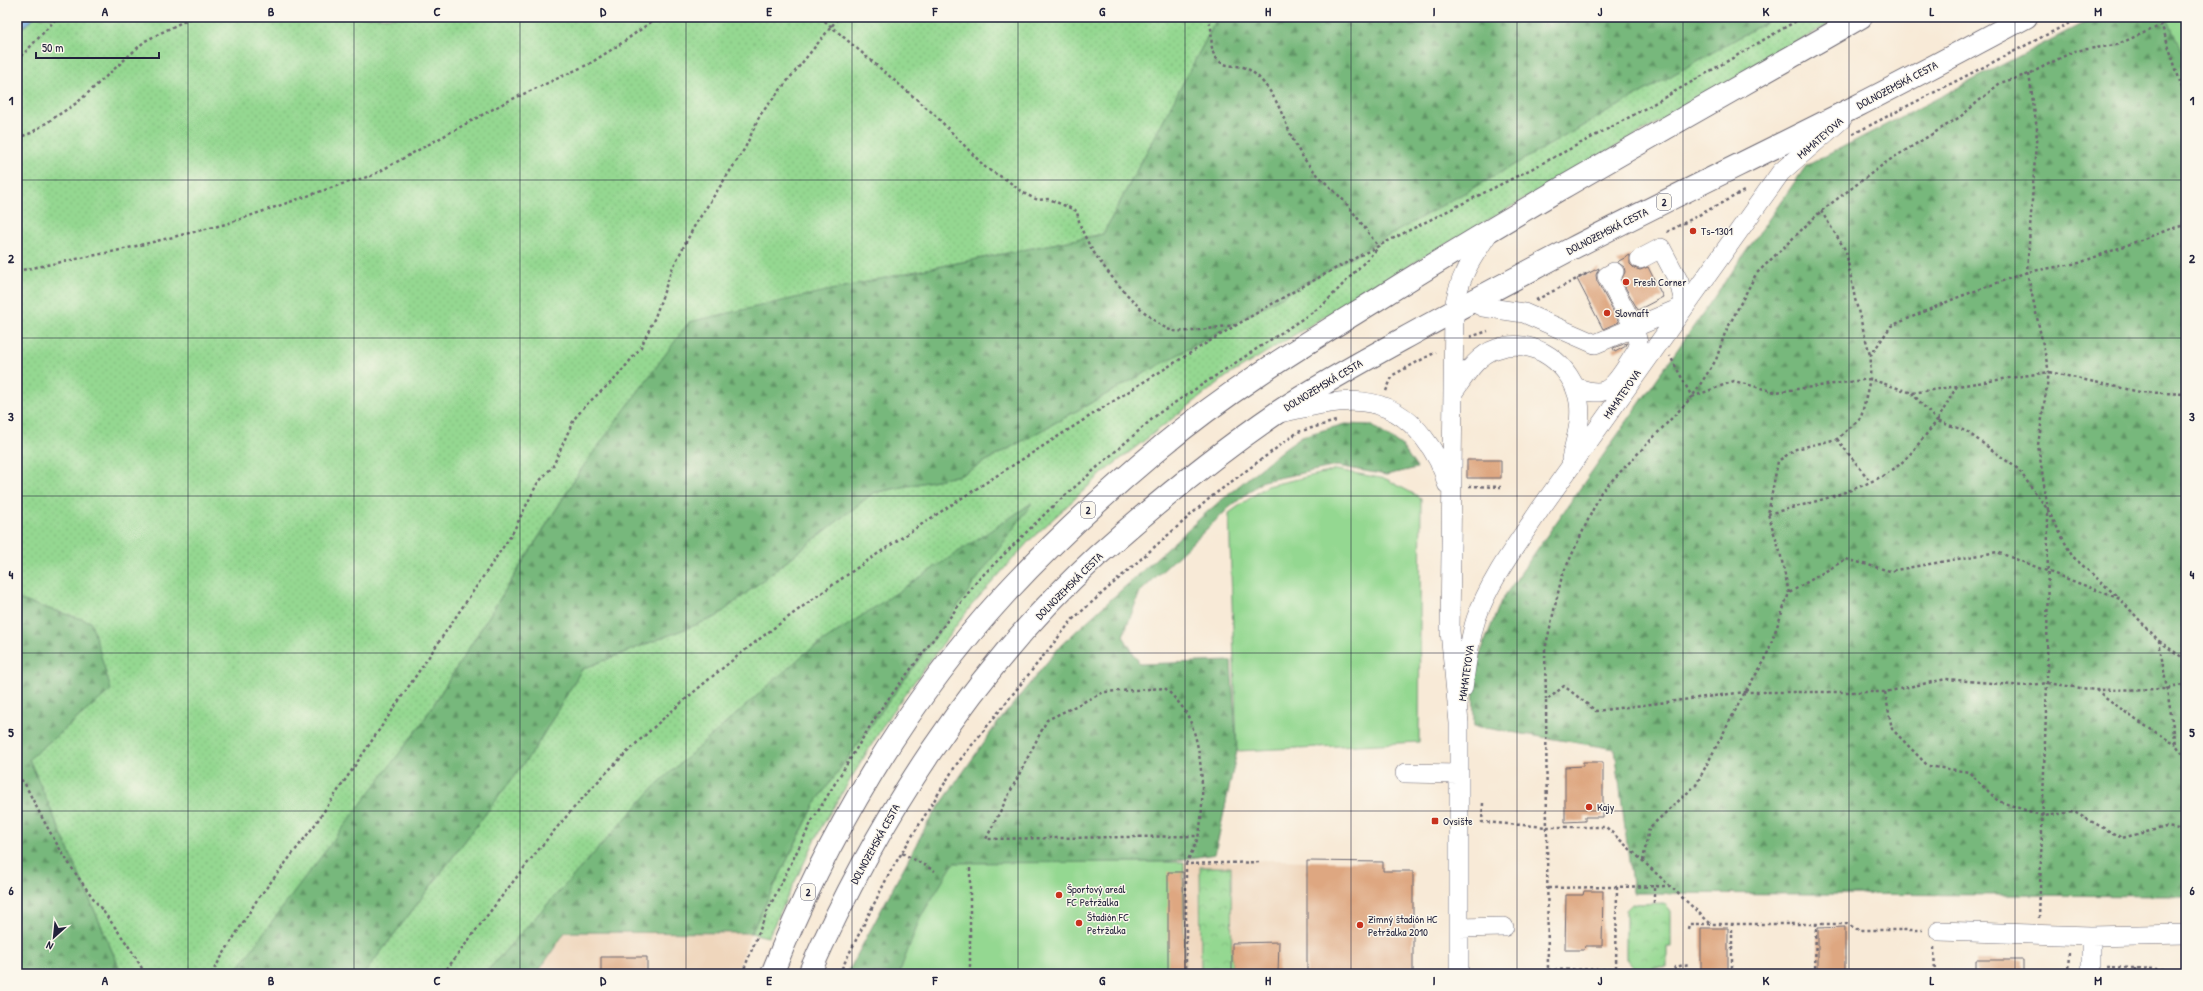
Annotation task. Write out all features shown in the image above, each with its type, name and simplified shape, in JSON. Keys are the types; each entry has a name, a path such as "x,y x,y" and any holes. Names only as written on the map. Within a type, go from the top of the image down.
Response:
{"main road":[{"name":"2","path":"772,974 815,877 849,813 881,758 958,651 1002,597 1035,563 1125,478 1217,403 1319,336 1491,230 1860,17"},
{"name":"DOLNOZEMSKÁ CESTA","path":"809,974 839,911 908,787 960,711 1033,622 1096,558 1196,474 1277,413 1354,366 1463,306 1621,223 1859,105 2026,17"}],"street":[{"name":"MAMATEYOVA","path":"1459,974 1459,723 1468,649 1481,606 1527,530 1569,468 1781,172 1859,105"},
{"name":"MAMATEYOVA","path":"1459,723 1450,631 1454,391 1463,306 1456,292 1464,272 1491,230"},
{"path":"1463,306 1483,306 1524,313 1595,344 1634,326 1685,306 1679,282 1661,248 1640,259"},
{"path":"1575,387 1599,392 1606,390 1614,383 1639,347 1634,326 1607,276 1614,272"},
{"path":"1554,358 1568,332"},
{"path":"1454,391 1470,368 1486,354 1495,349 1508,346 1527,347 1554,358 1565,370 1575,387 1579,402 1579,423 1569,468"},
{"path":"1277,413 1349,401 1372,402 1392,409 1415,428 1434,452 1444,473 1451,506"},
{"path":"1405,773 1458,774"},
{"path":"1459,928 1504,927"},
{"path":"1936,931 2091,936 2185,934"},
{"path":"2091,936 2091,970"}],"path":[{"path":"17,61 58,17"},
{"path":"17,138 31,133 78,102 145,41 192,17"},
{"path":"17,271 116,251 226,224 323,190 371,176 504,103 589,64 620,45 658,17"},
{"path":"820,17 935,115 988,169 1007,180 1023,193 1038,200 1050,200 1077,211 1079,225 1093,252 1122,289 1153,321 1173,330 1239,325"},
{"path":"212,974 257,900 314,826 512,534 537,484 553,466 574,418 616,378 641,347 655,317 672,269 695,225 745,148 760,115 839,17"},
{"path":"1206,17 1209,21"},
{"path":"1210,17 1209,21 1212,36 1211,50 1218,60 1228,66 1244,67 1256,75 1267,86 1301,154 1344,202 1379,248"},
{"path":"443,974 543,844 580,801 619,760 669,714 724,668 820,593 896,540 1140,384 1239,325 1334,270 1587,140 1803,17"},
{"path":"1850,136 2081,17"},
{"path":"2159,17 2186,100"},
{"path":"1548,974 1548,827 1544,649 1562,576 1600,492 1692,397 1716,360 1726,333 1756,274 1821,211 1888,161 1960,118 2000,83 2029,74 2074,51 2116,45 2162,25"},
{"path":"2029,74 2037,129 2027,272 2049,372 2038,445 2048,510 2047,683 2038,934"},
{"path":"1643,861 1649,828 1696,785 1745,692 1765,660 1789,593 1780,552 1768,514 1778,461 1796,450 1838,439 1861,418 1870,379 1870,355 1855,299 1846,251 1821,211"},
{"path":"1870,355 1892,326 1956,298 2027,272 2079,263 2173,228 2186,225"},
{"path":"1661,339 1692,397"},
{"path":"1692,397 1734,381 1776,392 1870,379 1912,393 2049,372 2140,392 2186,394"},
{"path":"1768,514 1817,501 1870,482 1898,465 1937,421 1957,386"},
{"path":"1912,393 1937,421 1966,431 2018,469 2048,510 2072,556 2120,599 2159,641 2186,660"},
{"path":"839,974 902,853 956,765 1073,619 1211,496 1298,432 1338,421"},
{"path":"1838,439 1870,482"},
{"path":"1452,485 1501,487"},
{"path":"1789,593 1846,559 1890,571 1998,552 2120,599"},
{"path":"2159,641 2176,745"},
{"path":"1546,701 1564,686 1596,711 1745,692 1885,692 1946,679 2023,686 2047,683 2095,690 2166,689 2186,684"},
{"path":"1186,974 1186,864 1198,836 1200,828 1202,785 1199,750 1186,711 1165,688 1104,692 1047,720 986,839 1198,836"},
{"path":"2095,690 2136,720 2176,745 2186,758"},
{"path":"1885,692 1892,729 1928,766 1969,772 1998,801 2043,816 2074,812 2122,838 2166,827 2186,830"},
{"path":"17,775 25,784 61,852 82,884 133,951 145,974"},
{"path":"1483,803 1482,822 1548,827 1606,827 1710,924"},
{"path":"902,853 935,871"},
{"path":"1186,864 1262,862"},
{"path":"970,868 970,974"},
{"path":"1654,886 1654,904"},
{"path":"1548,888 1670,886"},
{"path":"1617,887 1616,969 1618,974"},
{"path":"1688,929 1689,924 1847,924 1859,930 1936,931 1935,974"},
{"path":"1732,924 1732,974"},
{"path":"1815,974 1816,924"},
{"path":"2183,974 2185,934"},
{"path":"1671,974 1675,967 1689,964"},
{"path":"2068,965 2091,970 2136,968 2183,970"},
{"path":"2136,968 2136,974"},
{"path":"1548,970 1633,969"}],"shaded area":[{"path":"1278,860 1307,861 1307,974 1184,974 1184,862"},
{"path":"565,932 751,933 736,974 537,974"}],"green space":[{"path":"35,17 1218,17 1103,234 902,274 582,468 420,726 236,974 122,974 29,759 91,622 17,599 17,32"},
{"path":"1218,17 1775,17 1226,328 961,475 873,493 716,617 582,669 534,750 364,974 234,974 420,726 582,468 689,322 902,274 1103,234"},
{"path":"1775,17 1841,17 1389,277 1226,377 1105,471 1029,541 971,606 891,713 822,826 768,937 751,933 816,802 1030,504 656,785 484,974 364,974 534,750 582,669 716,617 873,493 961,475 1226,328"},
{"path":"2095,17 2186,17 2186,896 1633,893 1615,749 1474,726 1473,672 1501,601 1806,166"},
{"path":"2167,17 2186,17 2186,63"},
{"path":"1345,424 1371,425 1401,445 1417,468 1386,475 1337,466 1263,481 1230,507 1140,592 1123,636 1140,664 1231,661 1237,751 1215,854 1166,862 954,863 920,918 899,974 847,974 927,824 996,725 1061,645 1207,512 1286,447 1302,436"},
{"path":"1337,470 1386,479 1421,498 1419,742 1237,751 1229,513 1267,486"},
{"path":"1032,503 816,802 751,933 565,932 537,974 484,974 656,785 804,654"},
{"path":"17,599 91,622 111,690 29,759 122,974 17,974"},
{"name":"Štadión FC Petržalka","path":"1184,862 1184,974 899,974 920,918 954,863"},
{"path":"1200,867 1231,867 1232,974 1201,974"},
{"path":"1664,903 1671,912 1671,947 1667,947 1667,968 1654,968 1654,974 1633,974 1633,967 1626,959 1626,910 1632,904"}],"water":[{"path":"17,17 35,17 17,32"}],"building":[{"path":"1630,255 1630,264 1634,268 1640,270 1648,267 1663,297 1638,310 1621,280 1625,272 1624,267 1617,262"},
{"path":"1599,268 1596,275 1597,281 1619,322 1603,329 1577,279"},
{"path":"1627,343 1626,346 1615,352 1613,348"},
{"path":"1467,460 1501,460 1501,478 1467,478"},
{"path":"1583,762 1603,762 1603,817 1585,817 1585,821 1565,822 1565,767 1583,766"},
{"name":"Zimný štadión HC Petržalka 2010","path":"1307,861 1383,862 1383,871 1413,871 1413,974 1307,974"},
{"path":"1168,872 1183,872 1184,974 1168,974"},
{"path":"1584,891 1603,891 1602,946 1585,946 1584,950 1565,950 1566,895 1583,895"},
{"path":"1845,927 1845,974 1818,974 1818,928"},
{"path":"1701,928 1728,928 1728,974 1701,974"},
{"path":"1279,942 1278,974 1232,974 1232,943"},
{"path":"601,957 647,957 647,974 601,974"},
{"path":"1976,960 2023,960 2023,974 1976,974"}],"place":[{"name":"Ts-1301","path":"1693,231"},
{"name":"Fresh Corner","path":"1626,282"},
{"name":"Slovnaft","path":"1607,313"},
{"name":"Kajy","path":"1589,807"},
{"name":"Ovsište","path":"1435,821"},
{"name":"Športový areál FC Petržalka","path":"1059,895"},
{"name":"Štadión FC Petržalka","path":"1079,923"},
{"name":"Zimný štadión HC Petržalka 2010","path":"1360,925"}]}
